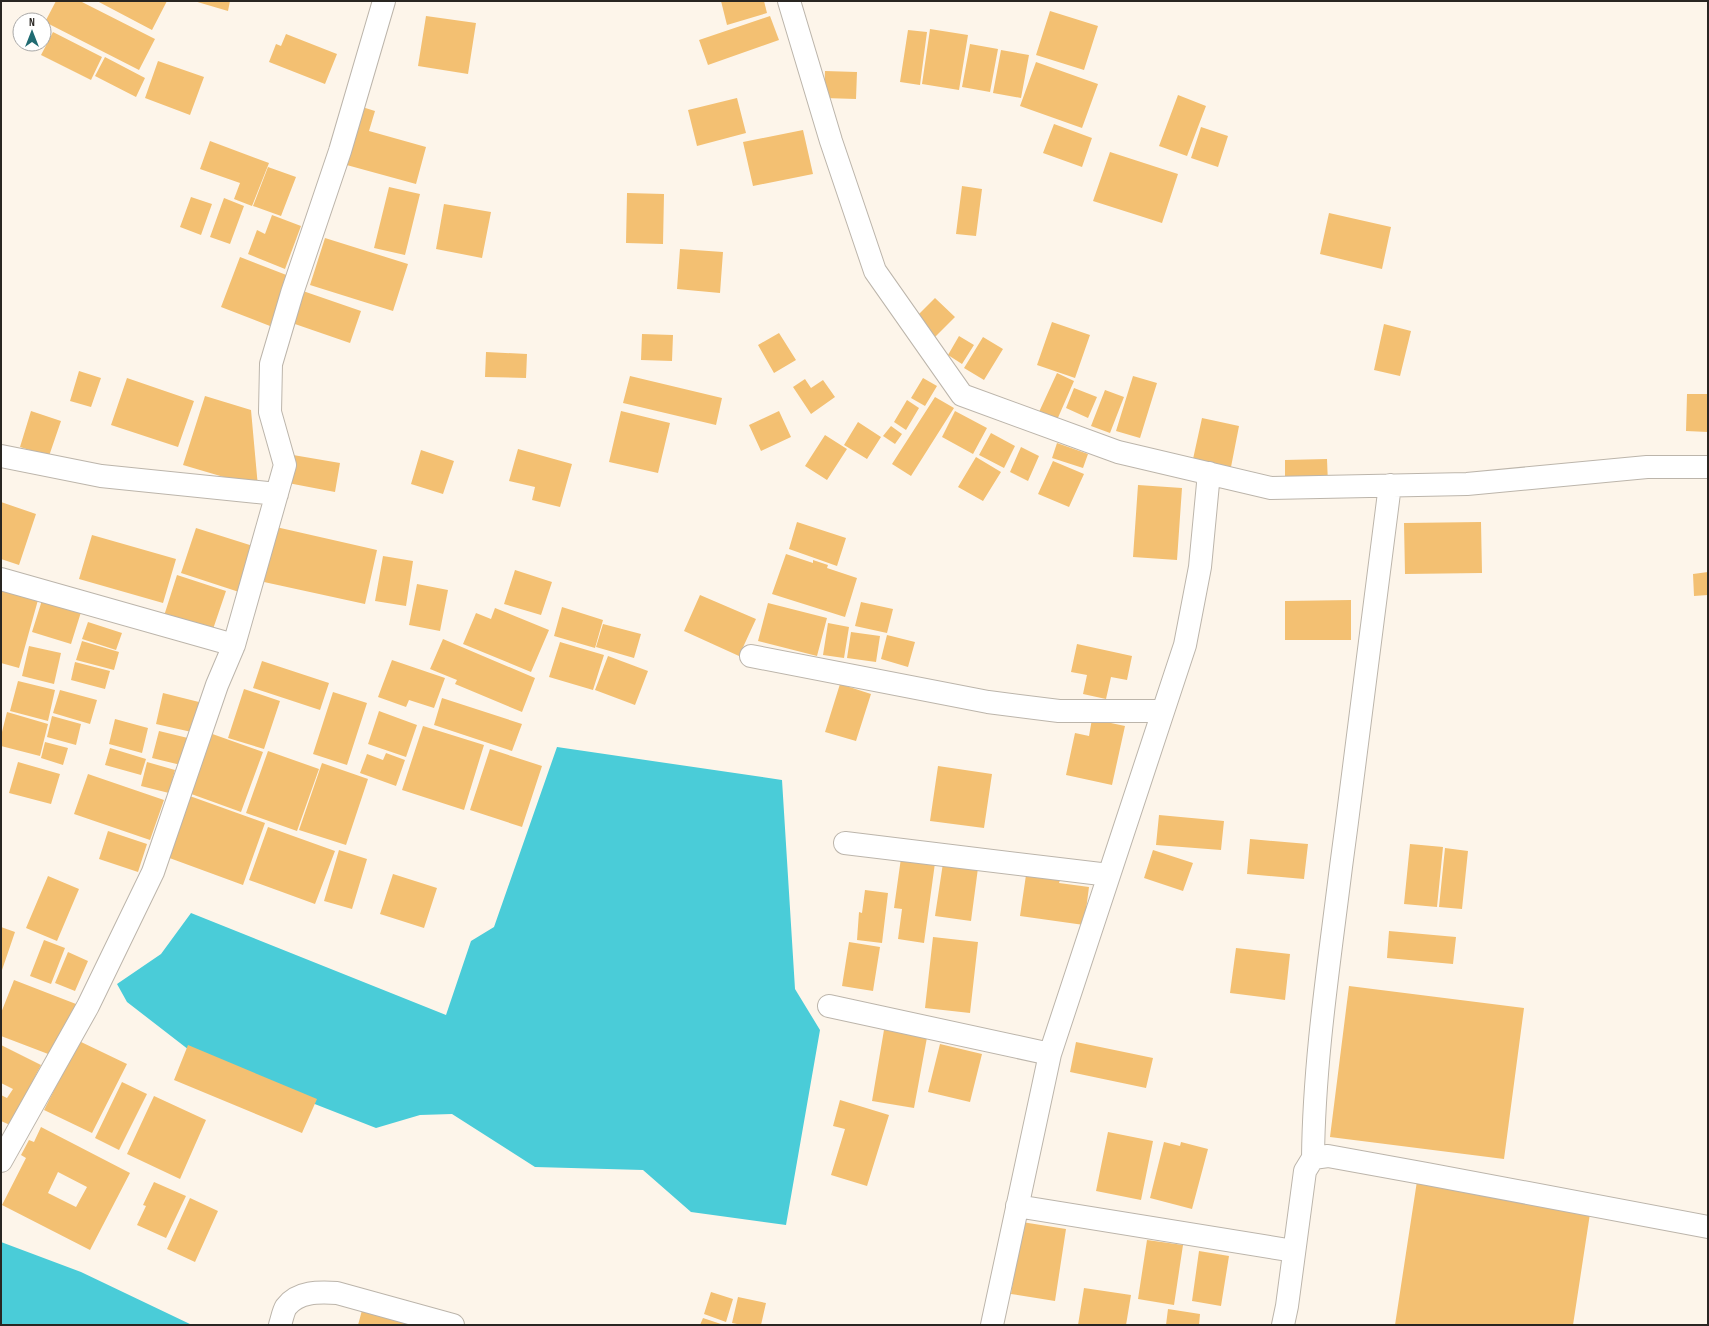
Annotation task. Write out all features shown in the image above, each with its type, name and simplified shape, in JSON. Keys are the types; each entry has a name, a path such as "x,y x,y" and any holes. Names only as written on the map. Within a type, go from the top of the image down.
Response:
{"street":[{"path":"1,1161 88,1006 153,872 217,685 234,645 285,465 270,412 271,364 292,293 340,151 384,1"},
{"path":"789,1 831,141 875,270 962,395 1118,452 1271,488 1467,484 1647,467 1708,467"},
{"path":"1,456 101,476 277,494"},
{"path":"992,1325 1050,1054 1185,645 1200,566 1209,473"},
{"path":"1282,1325 1287,1306 1305,1170 1313,1158 1315,1101 1327,968 1390,485"},
{"path":"1,578 234,645"},
{"path":"751,656 988,702 1059,711 1163,711"},
{"path":"845,843 1109,874"},
{"path":"829,1006 1050,1054"},
{"path":"1313,1158 1328,1156 1708,1227"},
{"path":"1017,1206 1294,1251"},
{"path":"280,1325 285,1308 295,1298 317,1292 337,1293 453,1325"}],"water":[{"path":"557,747 782,780 795,989 820,1030 786,1225 691,1212 643,1170 535,1167 452,1114 420,1115 376,1128 202,1060 127,1002 117,984 161,954 191,913 446,1015 471,941 494,927"},
{"path":"1,1242 81,1272 192,1325 1,1325"}],"building":[{"path":"56,1 80,1 155,39 139,70 52,26 52,12 50,12"},
{"path":"97,1 167,1 152,30"},
{"path":"194,1 230,1 228,11"},
{"path":"721,1 764,1 767,13 727,25"},
{"path":"1050,11 1098,26 1084,70 1036,55"},
{"path":"426,16 476,23 468,74 418,66"},
{"path":"770,16 779,40 708,65 699,40"},
{"path":"930,29 968,35 959,90 922,84"},
{"path":"908,30 927,32 920,85 900,82"},
{"path":"53,32 102,57 91,80 41,55 43,52 52,52"},
{"path":"286,34 337,54 325,84 269,62 276,44 281,46"},
{"path":"970,44 998,49 990,92 962,87"},
{"path":"1001,50 1029,55 1021,98 993,93"},
{"path":"105,57 145,78 136,97 95,76"},
{"path":"158,61 204,77 190,115 145,98"},
{"path":"1036,62 1098,84 1082,128 1020,106"},
{"path":"825,71 857,72 856,99 824,98"},
{"path":"1178,95 1206,106 1187,156 1159,146"},
{"path":"737,98 746,133 697,146 688,110"},
{"path":"359,106 375,111 369,131 426,147 416,184 343,164"},
{"path":"1054,124 1092,138 1082,167 1043,153"},
{"path":"1201,127 1228,136 1218,167 1191,158"},
{"path":"803,130 813,174 753,186 743,142"},
{"path":"210,141 269,163 252,206 234,199 240,183 200,169"},
{"path":"1110,152 1178,174 1162,223 1093,201"},
{"path":"268,167 296,177 281,216 253,206"},
{"path":"962,186 982,189 976,236 956,234"},
{"path":"389,187 420,194 405,255 374,248"},
{"path":"627,193 664,194 663,244 626,243"},
{"path":"191,197 212,204 201,235 180,227"},
{"path":"224,198 244,206 230,244 210,237"},
{"path":"444,204 491,212 482,258 436,249"},
{"path":"1329,213 1391,227 1382,269 1320,254"},
{"path":"272,215 301,226 285,269 248,254 257,230 265,234"},
{"path":"325,238 408,264 393,311 310,285"},
{"path":"680,249 723,252 720,293 677,289"},
{"path":"240,257 289,276 270,326 221,307"},
{"path":"303,291 361,311 350,343 292,323"},
{"path":"935,298 955,317 933,339 914,319"},
{"path":"1052,322 1090,335 1075,378 1037,365"},
{"path":"1384,324 1411,331 1400,376 1374,370"},
{"path":"779,333 796,360 774,373 758,345"},
{"path":"642,334 673,335 672,361 641,360"},
{"path":"959,336 974,345 962,364 948,355"},
{"path":"983,337 1003,349 984,380 964,368"},
{"path":"486,352 527,354 526,378 485,377"},
{"path":"79,371 101,378 91,407 70,401"},
{"path":"1057,373 1074,381 1057,420 1039,412"},
{"path":"630,376 722,398 716,425 623,403"},
{"path":"1133,376 1157,383 1140,438 1116,431"},
{"path":"127,378 194,401 178,447 111,425"},
{"path":"923,378 937,386 925,406 911,398"},
{"path":"805,379 811,388 823,380 835,397 811,414 793,387"},
{"path":"1074,388 1097,397 1088,418 1066,408"},
{"path":"1105,390 1124,397 1110,433 1091,426"},
{"path":"1687,394 1708,394 1708,432 1686,431"},
{"path":"205,396 251,410 258,487 183,465"},
{"path":"935,397 954,408 911,476 892,464"},
{"path":"907,400 919,408 906,430 894,422"},
{"path":"31,411 61,421 49,456 20,447"},
{"path":"621,411 670,423 658,473 609,462"},
{"path":"779,411 791,437 761,451 749,425"},
{"path":"955,411 987,428 973,454 942,437"},
{"path":"1202,418 1239,426 1231,467 1193,459"},
{"path":"858,422 881,437 867,459 844,445"},
{"path":"891,426 902,434 895,444 883,436"},
{"path":"991,433 1015,446 1004,468 979,455"},
{"path":"825,435 847,449 827,480 805,466"},
{"path":"1057,443 1088,454 1083,468 1052,458"},
{"path":"1021,447 1039,456 1028,481 1010,472"},
{"path":"518,449 572,464 560,507 532,500 535,487 509,481"},
{"path":"421,450 454,461 443,494 411,484"},
{"path":"293,455 340,463 335,492 288,483"},
{"path":"976,457 1001,472 983,501 958,487"},
{"path":"1327,459 1328,484 1285,485 1285,460"},
{"path":"1053,461 1084,474 1069,507 1038,494"},
{"path":"1138,485 1182,488 1177,560 1133,557"},
{"path":"1,502 36,514 19,565 1,559"},
{"path":"797,522 846,538 837,566 789,549"},
{"path":"1481,522 1482,573 1405,574 1404,523"},
{"path":"276,527 377,550 365,604 264,582"},
{"path":"196,528 253,546 239,592 181,573"},
{"path":"92,535 176,559 163,603 79,579"},
{"path":"786,554 813,563 813,560 828,565 827,568 857,578 845,617 772,594"},
{"path":"383,556 413,561 406,606 375,601"},
{"path":"515,570 552,582 541,615 504,604"},
{"path":"1708,572 1708,595 1694,596 1693,574"},
{"path":"177,575 226,591 211,635 163,619"},
{"path":"417,584 448,590 440,631 409,625"},
{"path":"1,589 38,600 19,668 1,663"},
{"path":"700,595 756,619 739,656 684,631"},
{"path":"43,597 82,609 71,644 32,632"},
{"path":"1351,600 1351,640 1285,640 1285,601"},
{"path":"861,602 893,609 887,633 855,626"},
{"path":"768,603 827,618 817,656 758,641"},
{"path":"562,607 603,620 595,648 554,636"},
{"path":"495,608 549,630 531,672 463,644 476,613 491,619"},
{"path":"88,622 122,633 116,650 82,639"},
{"path":"828,623 849,627 844,658 823,655"},
{"path":"603,624 641,634 634,658 596,647"},
{"path":"851,632 880,636 876,662 847,658"},
{"path":"887,635 915,642 908,667 881,659"},
{"path":"443,639 535,678 522,712 455,684 457,680 430,669"},
{"path":"82,641 119,652 114,670 76,660"},
{"path":"560,642 604,655 593,690 549,677"},
{"path":"1077,644 1132,656 1127,680 1111,677 1106,699 1083,694 1087,675 1071,672"},
{"path":"29,646 61,653 54,684 22,676"},
{"path":"608,656 648,671 635,705 595,690"},
{"path":"392,660 445,678 434,708 409,700 406,707 378,697"},
{"path":"262,661 329,683 320,710 253,688"},
{"path":"75,662 110,671 105,689 71,680"},
{"path":"18,681 55,690 48,721 10,711"},
{"path":"840,684 871,694 856,741 825,732"},
{"path":"244,689 280,701 264,749 228,738"},
{"path":"60,690 97,700 90,724 53,713"},
{"path":"333,692 367,703 347,765 313,754"},
{"path":"163,693 203,703 196,733 156,724"},
{"path":"442,698 522,724 512,751 434,725"},
{"path":"379,711 417,725 406,757 368,744"},
{"path":"7,712 48,724 40,756 1,746 1,736"},
{"path":"52,716 81,724 76,745 47,737"},
{"path":"115,719 148,728 142,753 109,744"},
{"path":"1092,719 1125,726 1112,785 1066,775 1075,733 1089,736"},
{"path":"423,726 484,745 464,810 402,790"},
{"path":"159,731 192,739 185,766 152,758"},
{"path":"204,731 263,752 241,812 183,791"},
{"path":"45,742 68,748 63,765 41,758"},
{"path":"110,748 146,759 141,775 105,765"},
{"path":"490,749 542,766 522,827 470,810"},
{"path":"268,751 319,769 297,831 246,813"},
{"path":"386,753 405,760 396,786 360,773 367,754 383,760"},
{"path":"18,762 60,774 51,804 9,793"},
{"path":"147,762 175,770 169,793 141,786"},
{"path":"322,763 368,779 346,845 299,830"},
{"path":"938,766 992,774 984,828 930,821"},
{"path":"88,774 164,800 150,840 74,814"},
{"path":"187,795 265,823 243,885 164,856"},
{"path":"1159,815 1224,821 1221,850 1156,845"},
{"path":"268,827 335,851 315,904 249,880"},
{"path":"108,831 147,844 138,872 99,859"},
{"path":"1250,839 1308,844 1304,879 1247,874"},
{"path":"1410,844 1443,847 1437,907 1404,904"},
{"path":"1445,848 1468,851 1462,909 1439,907"},
{"path":"339,850 367,859 352,909 324,901"},
{"path":"1153,850 1193,863 1183,891 1144,878"},
{"path":"901,858 935,863 924,943 898,939 902,909 894,908"},
{"path":"943,863 978,868 971,921 935,916"},
{"path":"393,874 437,888 424,928 380,914"},
{"path":"1026,875 1060,880 1059,883 1089,887 1084,925 1020,916"},
{"path":"48,876 79,889 57,941 26,928"},
{"path":"865,890 888,893 882,943 857,940 859,912 862,913"},
{"path":"1,927 15,932 1,973"},
{"path":"1389,931 1456,937 1453,964 1387,958"},
{"path":"933,937 978,942 970,1013 925,1008"},
{"path":"44,940 65,948 51,984 30,976"},
{"path":"849,942 880,947 873,991 842,986"},
{"path":"1236,948 1290,954 1285,1000 1230,993"},
{"path":"68,952 88,961 75,991 55,983"},
{"path":"14,980 76,1004 56,1057 1,1036 1,1013"},
{"path":"1349,986 1524,1008 1504,1159 1330,1137"},
{"path":"885,1024 928,1032 914,1108 872,1101"},
{"path":"79,1041 127,1064 92,1133 44,1110"},
{"path":"1076,1042 1153,1058 1146,1088 1070,1072"},
{"path":"940,1044 982,1054 970,1102 928,1092"},
{"path":"1,1045 41,1065 10,1125 1,1121 1,1095 7,1098 13,1089 1,1083"},
{"path":"188,1045 317,1099 302,1133 174,1080"},
{"path":"122,1082 147,1094 119,1150 95,1138"},
{"path":"154,1096 206,1120 180,1179 127,1154"},
{"path":"840,1100 889,1115 867,1186 831,1175 845,1129 833,1126"},
{"path":"41,1127 130,1173 90,1250 2,1205 26,1158 21,1155 29,1140 34,1142","holes":["58,1172 87,1187 76,1207 48,1193"]},
{"path":"1108,1132 1153,1141 1141,1200 1096,1191"},
{"path":"1164,1142 1180,1146 1181,1142 1208,1149 1192,1209 1150,1198"},
{"path":"1417,1181 1591,1207 1573,1325 1395,1325"},
{"path":"154,1182 186,1196 166,1238 137,1225 146,1206 143,1205"},
{"path":"190,1198 218,1211 195,1262 167,1249"},
{"path":"1022,1222 1066,1229 1055,1301 1011,1294"},
{"path":"1147,1240 1183,1245 1174,1305 1138,1299"},
{"path":"1199,1251 1229,1256 1221,1306 1192,1301"},
{"path":"1084,1288 1131,1295 1126,1325 1078,1325"},
{"path":"711,1292 733,1299 726,1322 704,1314"},
{"path":"738,1297 766,1303 761,1325 742,1325 732,1323"},
{"path":"364,1303 423,1325 358,1325"},
{"path":"1168,1309 1200,1314 1199,1325 1166,1325"},
{"path":"703,1318 724,1325 700,1325"}]}
